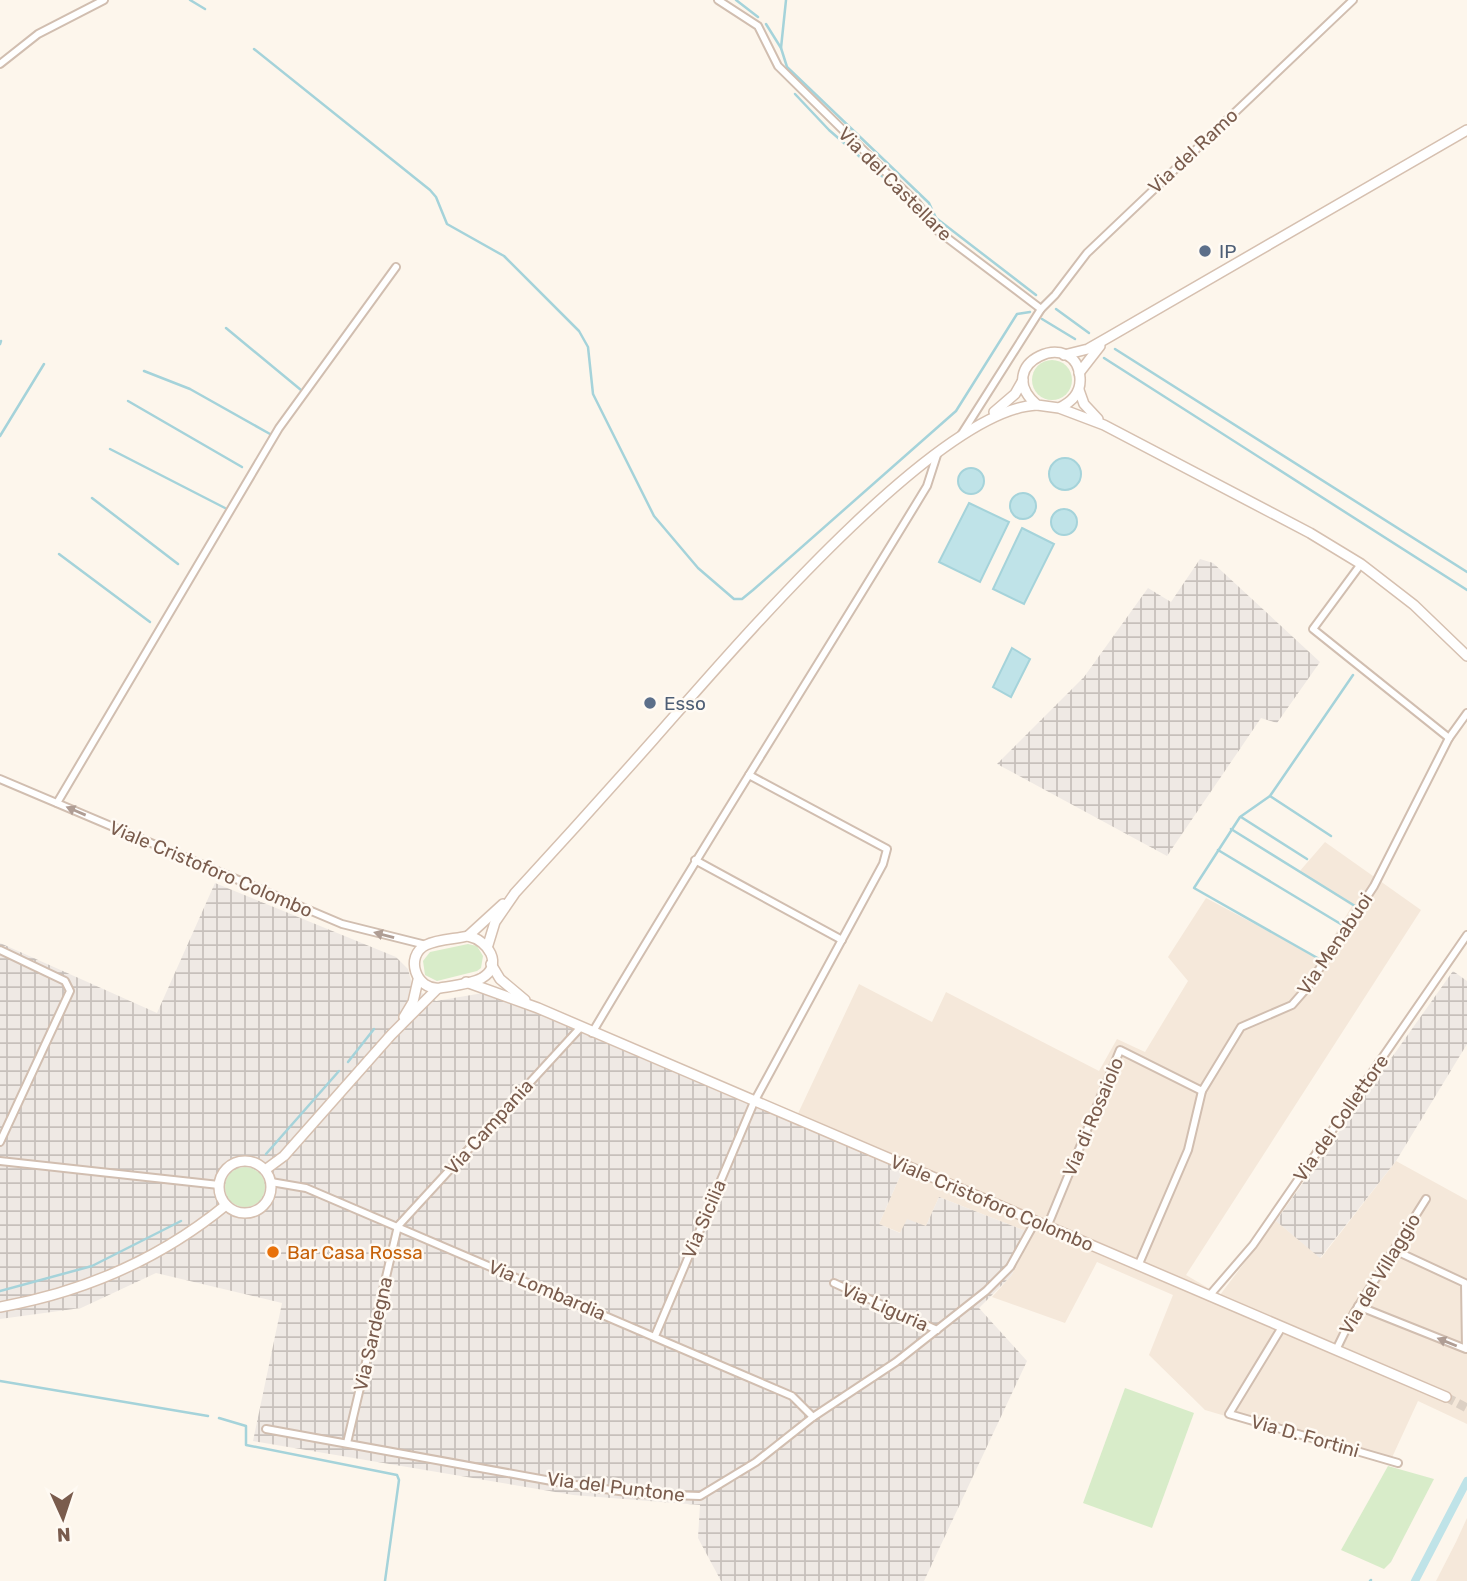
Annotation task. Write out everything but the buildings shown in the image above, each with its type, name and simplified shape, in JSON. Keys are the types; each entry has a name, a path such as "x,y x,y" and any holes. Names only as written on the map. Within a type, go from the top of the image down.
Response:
{"main road":[{"path":"1064,355 1088,349 1110,337 1467,131"},
{"path":"1079,373 1093,352 1110,337"},
{"path":"468,936 515,893 804,573 937,453 1015,394 1027,366 1036,357 1049,352 1072,360 1079,373 1079,390 1084,404 1104,425"},
{"path":"1023,380 1025,391 1037,405"},
{"path":"1059,408 1073,399 1079,390"},
{"path":"981,422 1016,407 1037,405 1059,408 1104,425 1310,533 1361,564 1414,604 1467,656"},
{"path":"418,980 425,986 437,989 481,979 491,964 488,945 495,922 515,893"},
{"path":"391,1035 413,1002 418,980 415,959 426,945 468,936 480,939 488,945"},
{"name":"Viale Cristoforo Colombo","path":"491,964 500,979 538,1008"},
{"name":"Viale Cristoforo Colombo","path":"466,982 538,1008 1447,1397"},
{"path":"265,1170 284,1156 391,1035 437,989"},
{"path":"254,1162 265,1170 271,1182 268,1200 259,1209 239,1213 226,1205 220,1196 219,1185 224,1172 234,1163 254,1162"},
{"path":"0,1307 75,1289 125,1270 166,1249 226,1205"}],"street":[{"path":"0,64 38,34 104,0"},
{"name":"Via del Castellare","path":"718,0 758,26 778,66 917,203 938,231 1041,309"},
{"name":"Via del Ramo","path":"1041,309 1114,225 1353,0"},
{"path":"57,803 279,428 396,267"},
{"path":"961,435 1041,309"},
{"path":"592,1033 695,860 927,486 937,453"},
{"path":"1361,564 1313,629 1449,738"},
{"name":"Via Menabuoi","path":"1138,1266 1188,1150 1202,1091 1241,1027 1292,1005 1306,989 1374,886 1449,738 1467,713"},
{"name":"Via Sicilia","path":"654,1336 754,1102 883,864 887,849 748,775"},
{"name":"Viale Cristoforo Colombo","path":"0,779 342,924 426,945"},
{"path":"695,860 842,940"},
{"name":"Via del Collettore","path":"1209,1296 1254,1245 1467,935"},
{"path":"0,950 65,981 70,991 0,1142"},
{"name":"Via Campania","path":"398,1226 580,1028"},
{"name":"Via di Rosaiolo","path":"1047,1227 1120,1050 1202,1091"},
{"path":"0,1161 219,1185"},
{"name":"Via Lombardia","path":"271,1182 306,1188 654,1336 792,1396 813,1417"},
{"name":"Via del Villaggio","path":"1336,1350 1359,1306 1426,1199"},
{"name":"Via del Puntone","path":"266,1429 568,1484 692,1497 711,1491 937,1330 986,1291 1010,1266 1035,1222"},
{"name":"Via Sardegna","path":"347,1443 398,1226"},
{"path":"1359,1306 1466,1349 1465,1283 1394,1250"},
{"name":"Via Liguria","path":"834,1283 937,1330"},
{"name":"Via D. Fortini","path":"1282,1327 1228,1414 1398,1463"}],"shaded area":[{"path":"1200,559 1213,563 1320,662 1277,723 1261,718 1167,856 997,764 1084,677 1148,588 1171,602"},
{"path":"1325,842 1421,910 1186,1275 1220,1295 1276,1221 1321,1258 1396,1161 1467,1200 1467,1424 1418,1401 1389,1464 1205,1410 1149,1355 1173,1295 1097,1262 1065,1323 992,1297 1011,1276 1033,1234 939,1197 926,1226 901,1233 879,1224 904,1167 794,1122 859,984 932,1022 946,992 1099,1071 1117,1039 1145,1052 1188,981 1168,957 1206,898 1320,959 1352,906 1299,872"},
{"path":"215,883 396,957 408,969 413,988 436,1001 489,992 904,1167 879,1224 900,1233 907,1219 926,1226 939,1197 1033,1234 1011,1276 979,1308 1027,1361 924,1581 721,1581 698,1538 700,1505 573,1495 253,1441 282,1303 156,1273 81,1308 0,1319 0,943 157,1013"},
{"path":"1453,971 1467,981 1467,1044 1396,1161 1320,1258 1276,1221"},
{"path":"1467,1518 1467,1581 1436,1581 1456,1542"}],"green space":[{"path":"1052,360 1060,361 1066,366 1071,372 1071,388 1066,394 1060,399 1052,400 1044,399 1038,394 1033,388 1032,380 1033,372 1038,366 1044,361"},
{"path":"468,944 477,946 483,956 481,968 477,971 437,981 425,975 423,961 430,952"},
{"path":"245,1167 259,1173 265,1187 259,1201 245,1207 231,1201 225,1187 231,1173"},
{"path":"1125,1388 1194,1413 1152,1528 1083,1503"},
{"path":"1388,1466 1434,1479 1391,1562 1384,1569 1341,1550"}],"water":[{"path":"1065,458 1076,463 1081,474 1076,485 1065,490 1054,485 1049,474 1054,463"},
{"path":"971,468 980,472 984,481 980,490 971,494 962,490 958,481 962,472"},
{"path":"1023,493 1032,497 1036,506 1032,515 1023,519 1014,515 1010,506 1014,497"},
{"path":"969,503 1009,522 980,582 939,562"},
{"path":"1064,509 1073,513 1077,522 1073,531 1064,535 1055,531 1051,522 1055,513"},
{"path":"1022,528 1054,544 1024,604 993,589"},
{"path":"1012,648 1030,659 1011,697 993,687"}],"waterway":[{"path":"190,0 205,9"},
{"path":"736,0 758,17"},
{"path":"781,48 786,0"},
{"path":"766,24 781,48 787,67 929,203 936,218 1036,295"},
{"path":"254,49 430,190 436,197 447,224 504,256 579,331 588,347 593,394 654,516 698,568 734,599 742,599 753,590 956,411 1017,314 1030,312"},
{"path":"795,94 829,130 913,203"},
{"path":"1056,309 1089,333"},
{"path":"1042,319 1075,339"},
{"path":"226,328 301,390"},
{"path":"1115,349 1467,572"},
{"path":"1104,358 1467,590"},
{"path":"0,436 44,364"},
{"path":"144,371 190,389 270,434"},
{"path":"128,401 242,467"},
{"path":"110,449 225,508"},
{"path":"92,498 178,564"},
{"path":"59,554 150,622"},
{"path":"1321,960 1194,888 1240,817 1270,796 1353,675"},
{"path":"1270,796 1331,836"},
{"path":"1241,817 1307,859"},
{"path":"1231,829 1355,906"},
{"path":"1218,850 1344,926"},
{"path":"348,1062 374,1029"},
{"path":"266,1154 339,1071"},
{"path":"0,1291 92,1266 181,1221"},
{"path":"0,1381 208,1416"},
{"path":"219,1418 246,1426 246,1445 397,1475 399,1480 385,1581"},
{"path":"1415,1581 1467,1481"}],"tunnel":[{"path":"1446,1397 1467,1408"}],"place":[{"name":"IP","path":"1205,251"},
{"name":"Esso","path":"650,703"},
{"name":"Bar Casa Rossa","path":"273,1252"}]}
